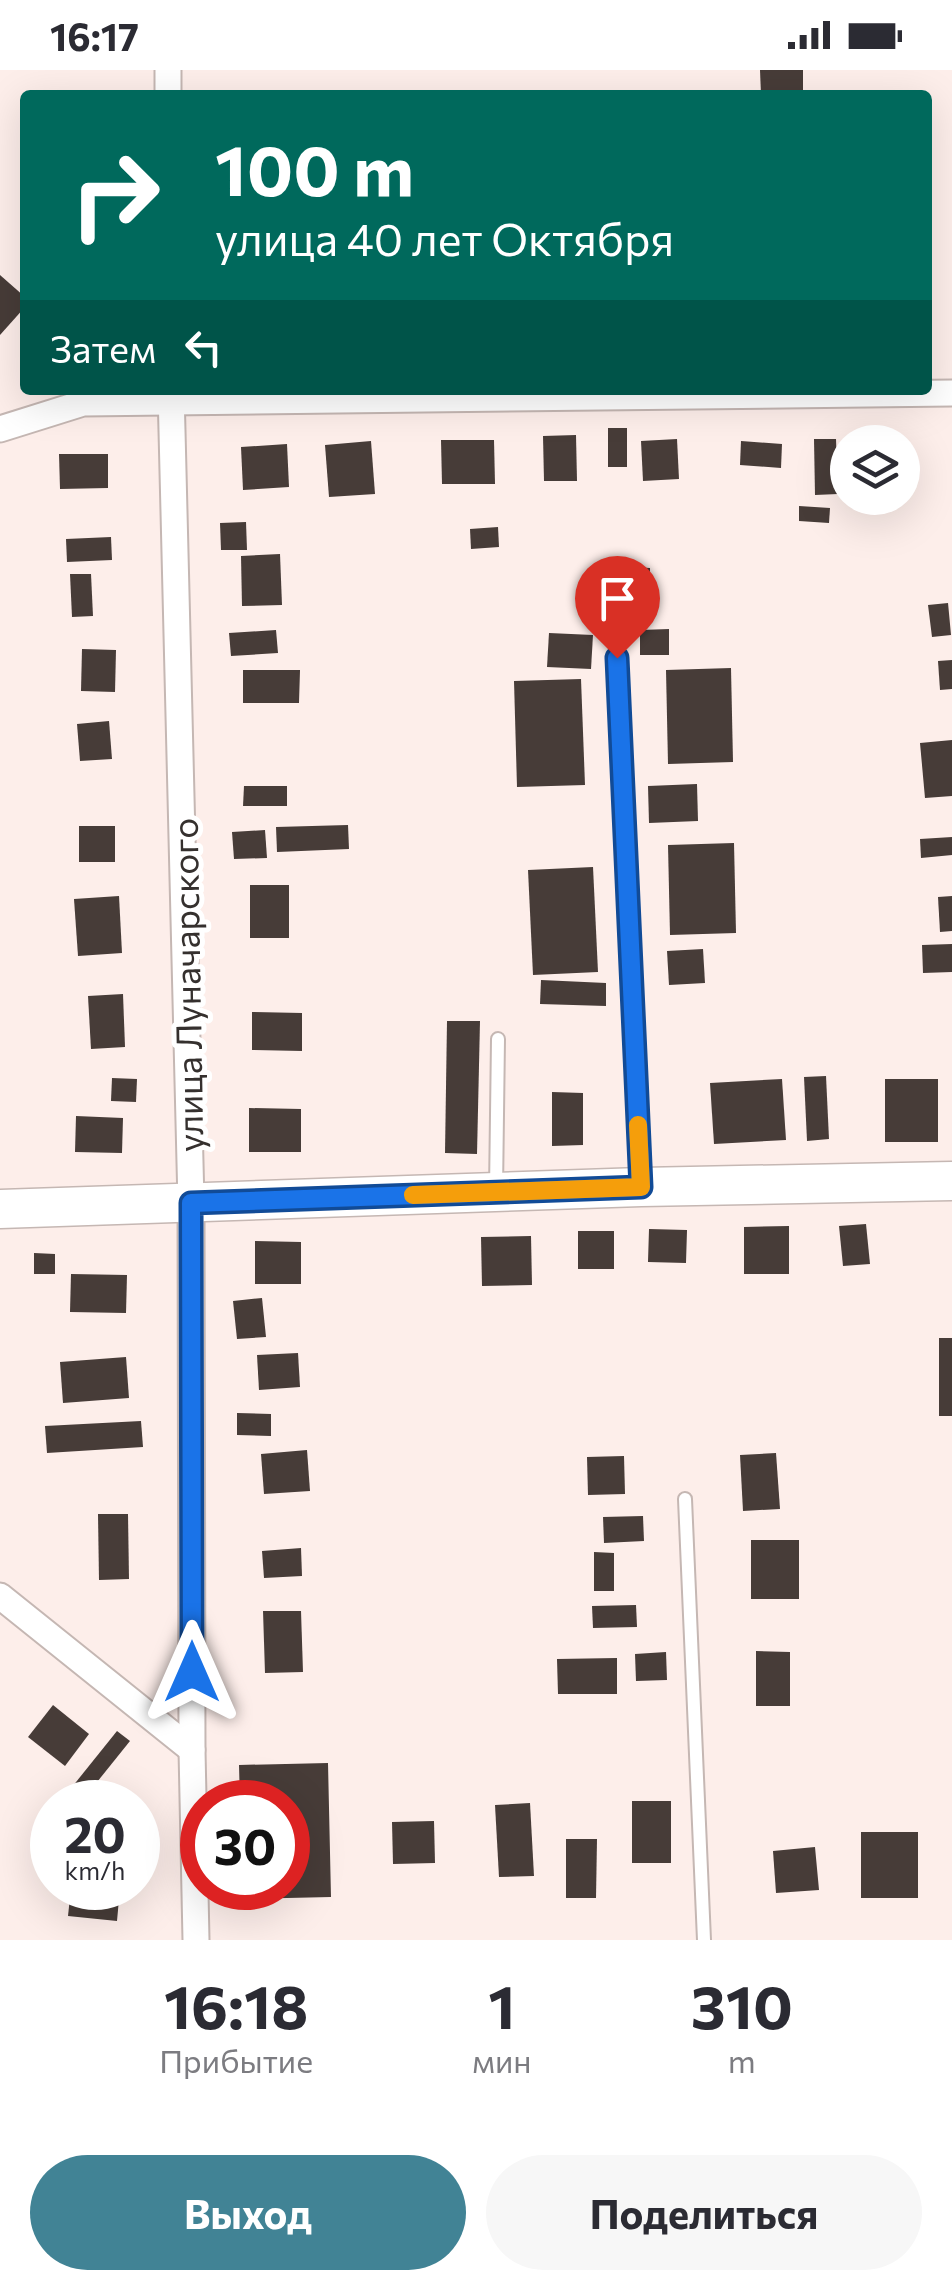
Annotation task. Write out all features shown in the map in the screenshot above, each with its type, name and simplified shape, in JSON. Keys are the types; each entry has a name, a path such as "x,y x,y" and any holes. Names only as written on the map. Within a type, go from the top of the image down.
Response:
{"main road":[{"path":"0,1209 952,1180"}],"street":[{"path":"0,429 83,403 171,396 366,395"},
{"name":"улица Луначарского","path":"171,396 191,1203 192,1750 198,1939"},
{"path":"0,1596 192,1750"}],"lane":[{"path":"617,658 641,1187"},
{"path":"496,1192 498,1039"},
{"path":"684,1499 704,1940"}],"building":[{"path":"760,70 803,70 803,90 761,90"},
{"path":"0,275 20,293 20,313 0,335"},
{"path":"608,428 627,428 627,467 608,467"},
{"path":"576,435 577,481 544,481 543,436"},
{"path":"677,439 679,479 643,481 641,441"},
{"path":"814,439 830,439 830,494 815,495"},
{"path":"441,440 494,440 495,484 442,484"},
{"path":"371,441 375,494 329,497 325,445"},
{"path":"741,441 782,444 781,468 740,465"},
{"path":"287,444 289,487 243,490 241,447"},
{"path":"59,454 108,454 108,488 60,489"},
{"path":"799,506 830,508 829,523 799,521"},
{"path":"246,522 247,550 221,550 220,523"},
{"path":"498,527 499,547 471,549 470,529"},
{"path":"111,537 112,560 67,562 66,539"},
{"path":"280,554 282,605 242,606 241,556"},
{"path":"630,567 650,568 650,585 629,583"},
{"path":"70,574 91,574 93,616 72,617"},
{"path":"948,603 951,635 932,637 928,605"},
{"path":"669,629 669,655 640,655 640,630"},
{"path":"276,630 278,653 231,656 229,633"},
{"path":"549,633 593,635 591,669 547,667"},
{"path":"82,649 116,650 115,692 81,691"},
{"path":"952,660 952,689 940,690 938,661"},
{"path":"731,668 733,762 668,764 666,670"},
{"path":"243,670 300,670 299,703 243,703"},
{"path":"581,679 585,785 517,787 514,681"},
{"path":"109,721 112,759 80,761 77,724"},
{"path":"952,740 952,796 925,798 920,743"},
{"path":"697,784 698,821 649,823 648,786"},
{"path":"244,786 287,786 287,806 243,806"},
{"path":"348,825 349,849 277,852 276,827"},
{"path":"79,826 115,826 115,862 79,862"},
{"path":"265,830 267,858 234,859 232,832"},
{"path":"952,837 952,855 921,858 920,839"},
{"path":"734,843 736,933 670,935 668,845"},
{"path":"593,867 598,972 533,975 528,870"},
{"path":"250,885 289,885 289,938 250,938"},
{"path":"119,896 122,953 78,956 74,899"},
{"path":"952,896 952,931 940,932 938,897"},
{"path":"952,944 952,972 923,973 922,945"},
{"path":"703,949 705,983 669,985 667,951"},
{"path":"541,980 606,983 606,1006 540,1004"},
{"path":"123,994 125,1047 91,1049 88,996"},
{"path":"252,1012 302,1013 302,1051 252,1050"},
{"path":"447,1021 480,1021 477,1154 445,1153"},
{"path":"826,1076 829,1139 807,1141 804,1077"},
{"path":"112,1078 137,1079 136,1102 111,1101"},
{"path":"782,1079 786,1140 714,1144 710,1083"},
{"path":"885,1079 938,1079 938,1142 885,1142"},
{"path":"552,1092 583,1093 583,1145 552,1146"},
{"path":"249,1108 301,1109 301,1152 249,1152"},
{"path":"76,1116 123,1118 122,1153 75,1152"},
{"path":"866,1224 870,1264 843,1266 839,1226"},
{"path":"789,1226 789,1274 744,1274 744,1227"},
{"path":"649,1229 687,1230 686,1263 648,1262"},
{"path":"578,1231 614,1231 614,1269 578,1269"},
{"path":"531,1236 532,1285 482,1286 481,1237"},
{"path":"255,1241 301,1242 301,1284 255,1284"},
{"path":"34,1253 55,1254 55,1274 34,1274"},
{"path":"71,1274 127,1275 126,1313 70,1312"},
{"path":"262,1298 266,1337 237,1339 233,1301"},
{"path":"939,1338 952,1338 952,1416 939,1416"},
{"path":"298,1353 300,1387 259,1390 257,1355"},
{"path":"126,1357 129,1398 63,1403 60,1362"},
{"path":"237,1413 271,1414 271,1436 237,1435"},
{"path":"141,1421 143,1447 47,1453 45,1426"},
{"path":"307,1450 310,1491 264,1494 261,1454"},
{"path":"776,1453 780,1509 743,1511 740,1455"},
{"path":"624,1456 625,1494 588,1495 587,1457"},
{"path":"98,1514 128,1514 129,1579 99,1580"},
{"path":"643,1516 644,1541 604,1543 603,1517"},
{"path":"751,1540 799,1540 799,1599 751,1599"},
{"path":"301,1548 302,1576 264,1578 262,1551"},
{"path":"594,1552 614,1553 614,1591 594,1591"},
{"path":"636,1605 637,1627 593,1628 592,1606"},
{"path":"263,1611 301,1611 303,1672 265,1673"},
{"path":"756,1651 790,1652 790,1706 756,1706"},
{"path":"666,1652 667,1680 636,1681 635,1654"},
{"path":"617,1658 617,1694 558,1694 557,1659"},
{"path":"53,1705 89,1734 65,1766 28,1737"},
{"path":"117,1731 130,1741 99,1780 78,1780"},
{"path":"328,1763 331,1897 310,1897 310,1780 239,1780 239,1765"},
{"path":"632,1801 671,1801 671,1863 632,1863"},
{"path":"530,1803 534,1876 499,1877 495,1805"},
{"path":"434,1821 435,1863 393,1864 392,1822"},
{"path":"861,1832 918,1832 918,1898 861,1898"},
{"path":"566,1839 597,1839 596,1898 566,1898"},
{"path":"815,1847 819,1890 776,1893 773,1851"},
{"path":"69,1910 118,1910 117,1921 68,1916"}],"slow traffic":[{"path":"413,1195 641,1187 638,1125"}],"route":[{"path":"192,1672 191,1203 641,1187 617,658"}]}
